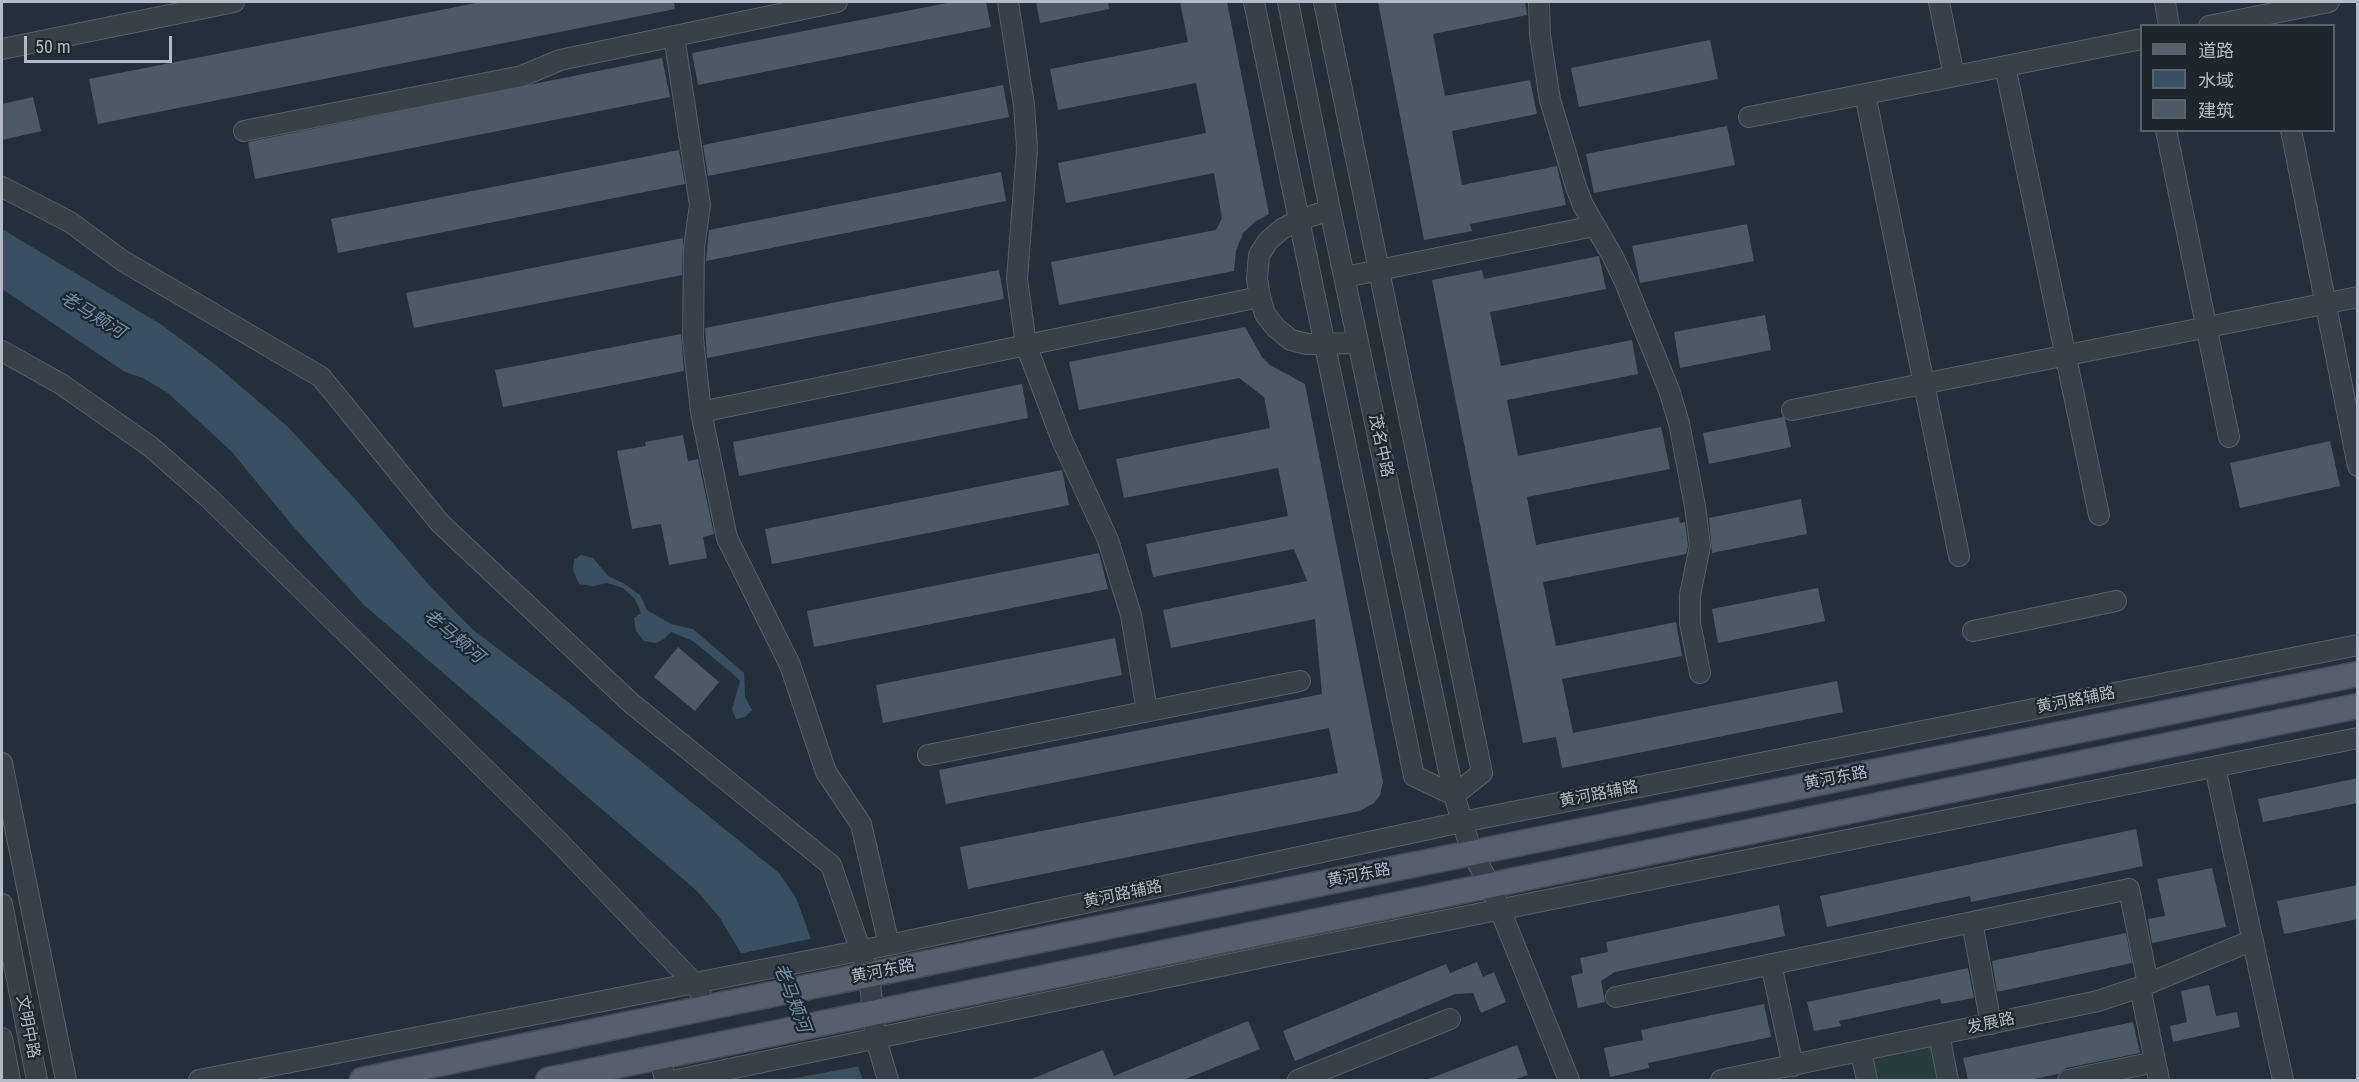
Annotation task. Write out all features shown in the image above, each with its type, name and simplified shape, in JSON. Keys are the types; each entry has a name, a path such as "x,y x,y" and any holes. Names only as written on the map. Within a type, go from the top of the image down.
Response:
{"main road":[{"name":"黄河东路","path":"362,1080 719,1005 2358,674"},
{"name":"黄河东路","path":"548,1080 663,1069 740,1041 866,1014 2358,706"}],"street":[{"path":"2,49 234,2"},
{"path":"244,131 522,75 560,60 837,2"},
{"path":"1008,2 1027,149 1017,279 1026,345 1062,440 1108,540 1131,615 1147,711"},
{"path":"1254,2 1414,776 1454,795 1482,773 1324,2"},
{"name":"茂名中路","path":"1288,2 1454,795 1472,853 1490,885 1569,1080"},
{"path":"1539,2 1540,34 1550,100 1576,188 1625,282 1669,390 1678,423 1695,506 1700,546 1690,595 1690,623 1700,673"},
{"path":"1939,2 1954,76"},
{"path":"2164,2 2169,24"},
{"path":"2229,24 2269,20 2329,2"},
{"path":"674,36 700,205 694,248 692,324 701,412 727,538 790,665 826,772 861,824 889,945"},
{"path":"1749,117 2140,39"},
{"path":"2005,66 2099,515"},
{"path":"1865,94 1959,556"},
{"path":"2166,132 2229,437"},
{"path":"2291,132 2358,466"},
{"path":"2,187 70,222 123,261 321,377 440,523 631,703 831,865 861,951 859,977 870,1040 888,1080"},
{"path":"1330,210 1299,220 1268,241 1260,255 1257,279 1260,297 1265,314 1276,328 1292,340 1325,345 1358,343"},
{"path":"1345,277 1594,226"},
{"path":"701,412 1260,297"},
{"path":"1792,410 2358,297"},
{"path":"2,351 61,384 151,447 209,498 557,840 695,984 719,1005"},
{"path":"1973,631 2116,601"},
{"name":"黄河路辅路","path":"199,1080 861,951 1462,822 2358,645"},
{"path":"928,755 1300,681"},
{"path":"677,1080 1500,910 2358,738"},
{"path":"2,763 66,1080"},
{"path":"2216,767 2283,1080"},
{"path":"1616,997 2129,889 2157,1071 2068,1080"},
{"name":"文明中路","path":"2,904 37,1080"},
{"path":"1972,922 1991,1024"},
{"name":"发展路","path":"1721,1080 2097,1001 2144,985 2253,940"},
{"path":"1771,964 1793,1066"},
{"path":"1298,1080 1325,1075 1450,1019"},
{"path":"1939,1035 1948,1080"},
{"name":"文明中路","path":"2,1038 10,1080"},
{"path":"1861,1052 1867,1080"}],"green space":[{"path":"1927,1044 1938,1055 1944,1080 1871,1080 1868,1065 1873,1054"}],"water":[{"name":"老马颊河","path":"2,229 162,325 217,366 288,427 355,499 428,584 472,629 564,699 779,873 796,898 863,1080 787,1080 741,953 720,918 697,891 364,605 292,525 232,452 168,393 143,378 125,372 2,289"},
{"path":"581,555 593,558 608,576 640,595 647,610 671,624 693,629 744,673 745,697 752,710 745,717 736,719 732,709 740,681 693,641 671,632 656,643 644,641 636,631 634,618 641,613 635,599 623,588 607,583 593,586 579,584 573,570 574,560"}],"pier":[{"path":"814,938 861,1066 784,1080 738,954"}],"building":[{"path":"481,2 674,2 675,9 98,124 89,79"},
{"path":"952,2 986,2 991,27 698,85 692,53"},
{"path":"1036,2 1108,2 1109,9 1040,23"},
{"path":"1180,2 1227,2 1269,214 1256,221 1243,233 1236,251 1234,271 1059,305 1051,262 1216,230 1222,218 1214,173 1066,203 1058,163 1206,133 1196,83 1058,110 1050,69 1188,42"},
{"path":"1378,2 1525,2 1527,15 1433,34 1445,96 1530,80 1537,114 1452,131 1462,185 1557,166 1566,205 1470,224 1472,231 1424,240"},
{"path":"1710,40 1718,79 1579,107 1571,68"},
{"path":"662,58 670,97 255,179 248,142"},
{"path":"1003,85 1009,117 708,176 703,145"},
{"path":"33,97 41,131 2,140 2,104"},
{"path":"1727,126 1735,165 1594,193 1586,154"},
{"path":"679,150 685,184 338,253 331,219"},
{"path":"1001,172 1006,201 706,261 709,230"},
{"path":"1747,224 1754,261 1640,283 1632,246"},
{"path":"683,238 682,275 414,328 406,293"},
{"path":"1599,256 1606,289 1490,312 1501,366 1632,340 1638,374 1507,400 1518,456 1661,427 1670,469 1527,497 1536,545 1679,517 1680,523 1685,522 1688,546 1686,554 1543,582 1556,646 1676,622 1682,656 1562,679 1573,733 1837,681 1843,712 1562,768 1556,737 1523,743 1432,280 1482,270 1484,279"},
{"path":"999,270 1004,299 707,358 705,328"},
{"path":"1765,315 1771,350 1680,368 1674,332"},
{"path":"1245,327 1262,357 1270,365 1305,384 1383,782 1380,795 1374,803 1360,811 968,889 960,847 1338,773 1329,728 946,804 939,770 1322,694 1315,619 1171,648 1163,610 1307,581 1294,549 1153,577 1146,544 1288,516 1278,468 1124,498 1116,459 1270,428 1264,397 1239,378 1079,410 1069,362"},
{"path":"681,334 684,371 503,407 495,370"},
{"path":"1022,384 1028,418 739,476 733,442"},
{"path":"1783,417 1791,447 1709,464 1703,433"},
{"path":"683,435 688,461 698,459 714,534 703,537 707,558 669,565 661,524 632,529 617,451 646,446 645,442"},
{"path":"2330,441 2340,486 2240,508 2230,463"},
{"path":"1062,470 1069,505 772,564 765,529"},
{"path":"1801,499 1807,534 1712,553 1709,518"},
{"path":"1099,553 1108,589 814,647 807,611"},
{"path":"1818,588 1825,621 1718,643 1712,609"},
{"path":"1115,638 1122,675 883,723 876,685"},
{"path":"678,647 719,682 695,711 654,677"},
{"path":"2358,778 2358,803 2263,822 2258,799"},
{"path":"2136,829 2143,866 1971,902 1970,896 1827,927 1820,896"},
{"path":"2212,868 2226,927 2152,943 2148,919 2165,916 2157,879"},
{"path":"2358,885 2358,919 2284,934 2277,901"},
{"path":"1779,905 1785,936 1615,972 1601,981 1605,1002 1578,1008 1571,976 1583,973 1580,958 1608,952 1606,942"},
{"path":"2126,933 2132,963 1997,992 1992,961"},
{"path":"1477,962 1483,977 1494,972 1506,1002 1481,1013 1473,993 1455,994 1295,1061 1283,1031 1446,964 1450,973"},
{"path":"1968,968 1974,998 1941,1004 1940,999 1839,1021 1841,1026 1814,1031 1807,1002"},
{"path":"2209,985 2216,1016 2237,1012 2240,1027 2173,1042 2170,1026 2187,1022 2181,991"},
{"path":"1764,1004 1771,1037 1648,1063 1649,1068 1610,1077 1604,1048 1643,1040 1641,1030"},
{"path":"1248,1021 1260,1049 1183,1080 1029,1080 1103,1050 1114,1076"},
{"path":"2133,1022 2140,1053 2066,1068 2058,1074 2029,1080 1968,1080 1963,1058"},
{"path":"1517,1045 1528,1075 1513,1080 1426,1080"}]}
